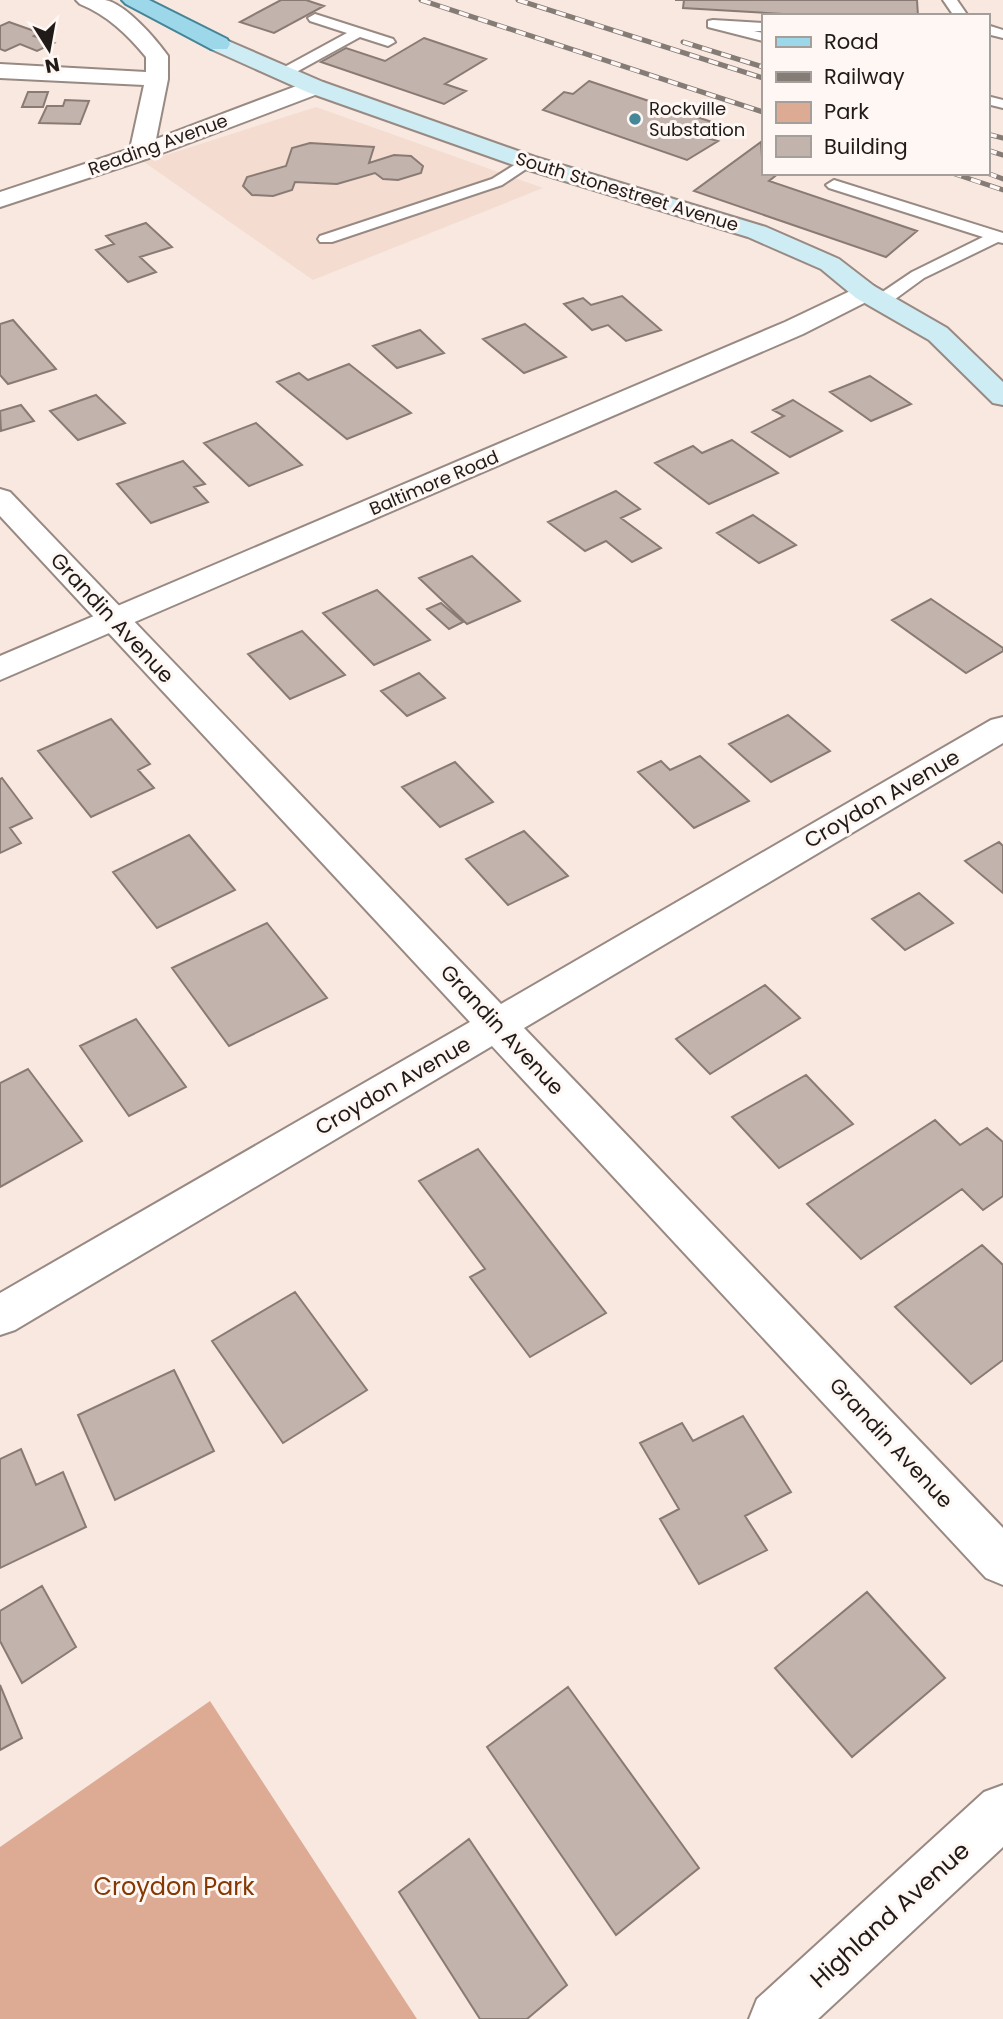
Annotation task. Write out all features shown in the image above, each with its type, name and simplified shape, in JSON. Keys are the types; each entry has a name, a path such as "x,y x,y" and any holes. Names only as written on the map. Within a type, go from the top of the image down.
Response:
{"main road":[{"path":"133,0 219,44"},
{"path":"176,0 219,44"},
{"name":"South Stonestreet Avenue","path":"219,44 314,87 527,162 757,232 830,264 873,297 938,334 1003,397"}],"street":[{"path":"87,0 103,5 144,40 158,56 157,79 141,153"},
{"path":"0,71 157,79"},
{"name":"Reading Avenue","path":"0,200 141,153 314,87"},
{"name":"Baltimore Road","path":"0,669 781,333 873,297"},
{"name":"Grandin Avenue","path":"0,498 113,621 498,1025 1003,1562"},
{"name":"Croydon Avenue","path":"0,1315 1003,729"},
{"name":"Highland Avenue","path":"777,2019 1003,1811"}],"lane":[{"path":"315,18 387,42"},
{"path":"762,27 713,24 762,37"},
{"path":"284,73 358,33"},
{"path":"326,239 497,182 527,162"},
{"path":"834,185 1000,237"},
{"path":"873,297 1000,237"}],"shaded area":[{"path":"316,107 543,188 313,280 144,162"}],"green space":[{"name":"Croydon Park","path":"210,1701 417,2019 0,2019 0,1847"}],"building":[{"path":"281,0 306,0 324,6 274,33 240,22"},
{"path":"684,0 917,0 918,14 784,14 683,8"},
{"path":"9,22 40,33 34,36 54,43 37,51 20,44 5,51 0,49 0,26"},
{"path":"424,38 486,59 445,84 466,91 444,104 321,62 346,48 385,61"},
{"name":"Rockville Substation","path":"589,81 727,127 707,138 718,141 687,160 543,110 564,92 573,94"},
{"path":"28,92 48,92 43,107 22,107"},
{"path":"65,100 89,101 80,124 39,123 47,106 63,106"},
{"path":"761,142 762,175 776,175 769,181 917,231 886,257 694,191"},
{"path":"310,143 374,147 369,163 394,155 411,156 423,166 421,173 398,180 383,179 375,173 337,184 295,182 292,190 273,196 252,195 243,186 247,177 286,166 292,148"},
{"path":"146,223 172,247 140,257 156,272 128,282 96,250 114,244 106,236"},
{"path":"622,296 661,330 626,341 608,325 592,330 564,304 583,298 591,305"},
{"path":"13,320 56,369 8,384 0,375 0,324"},
{"path":"525,324 566,357 524,373 483,339"},
{"path":"420,330 444,353 397,368 373,346"},
{"path":"349,364 411,413 347,439 277,382 299,373 308,380"},
{"path":"870,376 911,404 871,421 830,392"},
{"path":"96,395 125,423 78,440 50,411"},
{"path":"793,400 842,431 790,457 752,432 784,416 773,410"},
{"path":"21,405 34,421 1,431 0,411"},
{"path":"256,423 302,465 249,486 204,443"},
{"path":"732,440 778,473 709,504 655,463 693,446 702,453"},
{"path":"183,461 205,484 194,487 208,502 151,523 117,484"},
{"path":"616,491 640,509 621,518 661,548 632,562 606,541 585,551 548,522"},
{"path":"753,515 796,545 759,563 717,533"},
{"path":"472,556 520,601 467,624 419,578"},
{"path":"377,590 430,640 374,665 323,613"},
{"path":"931,599 1003,648 1003,651 966,673 892,620"},
{"path":"441,603 463,622 449,629 427,609"},
{"path":"302,631 345,675 290,699 248,654"},
{"path":"419,673 445,698 407,716 381,691"},
{"path":"788,715 830,751 771,782 729,744"},
{"path":"111,719 150,764 138,770 154,788 91,817 38,751"},
{"path":"700,756 749,801 694,828 638,772 661,761 670,770"},
{"path":"455,762 493,802 440,827 402,787"},
{"path":"2,778 32,818 10,828 21,843 0,853 0,779"},
{"path":"524,831 568,876 508,905 466,859"},
{"path":"189,835 235,890 157,928 113,872"},
{"path":"999,842 1003,846 1003,893 965,861"},
{"path":"919,893 953,923 905,950 872,919"},
{"path":"267,923 327,998 229,1046 172,968"},
{"path":"765,985 800,1018 710,1074 676,1039"},
{"path":"136,1019 186,1087 129,1116 80,1046"},
{"path":"28,1069 82,1141 0,1187 0,1083"},
{"path":"806,1075 853,1124 779,1168 732,1117"},
{"path":"935,1120 960,1145 987,1128 1003,1142 1003,1196 983,1210 962,1189 861,1259 807,1204"},
{"path":"478,1149 606,1313 530,1357 470,1277 485,1269 419,1181"},
{"path":"982,1245 1003,1265 1003,1360 971,1384 895,1307"},
{"path":"295,1292 367,1390 283,1443 212,1341"},
{"path":"174,1370 214,1451 115,1500 78,1415"},
{"path":"743,1416 791,1492 745,1516 767,1550 699,1584 660,1519 679,1509 640,1443 682,1423 693,1441"},
{"path":"21,1449 36,1485 63,1472 86,1527 0,1568 0,1459"},
{"path":"42,1586 76,1647 22,1683 0,1641 0,1611"},
{"path":"867,1592 945,1678 852,1757 775,1668"},
{"path":"0,1685 22,1738 0,1750"},
{"path":"568,1687 699,1868 616,1935 487,1747"},
{"path":"469,1839 567,1985 527,2019 480,2019 399,1892"}],"railway":[{"path":"421,0 762,112"},
{"path":"518,0 762,78"},
{"path":"683,42 762,67"},
{"path":"989,134 1003,138"},
{"path":"989,151 1003,155"},
{"path":"989,174 1003,179"},
{"path":"958,175 1003,190"}],"place":[{"name":"Rockville Substation","path":"635,119"}]}
